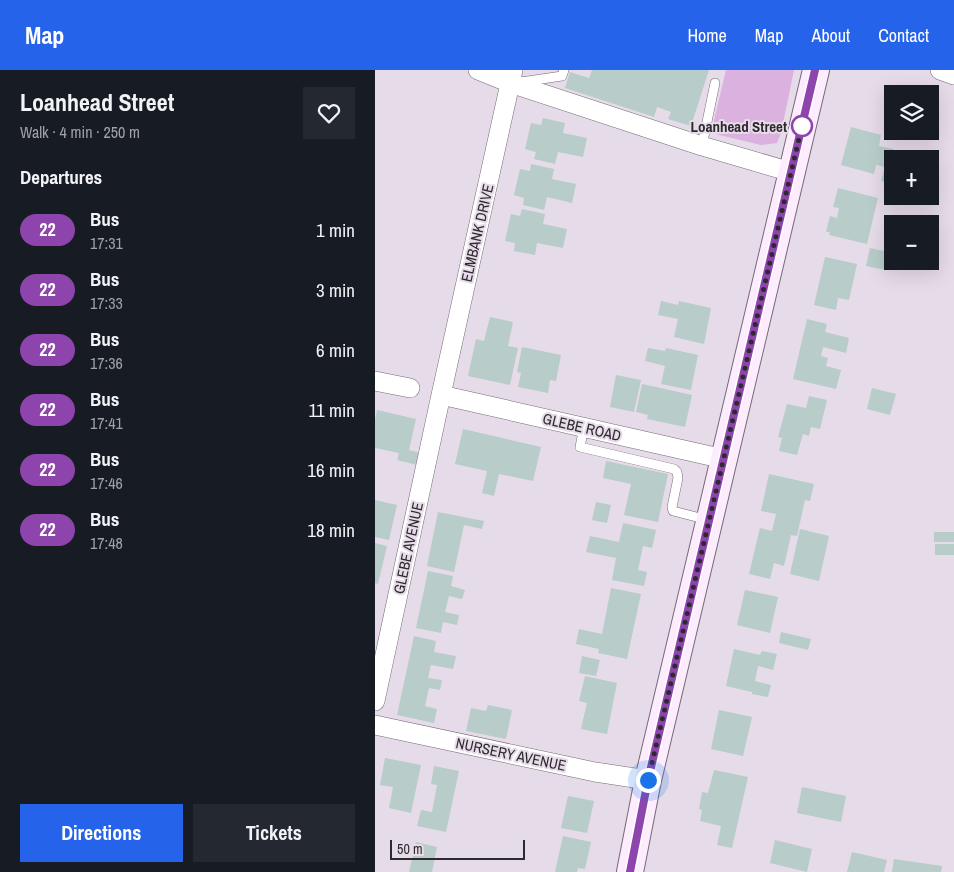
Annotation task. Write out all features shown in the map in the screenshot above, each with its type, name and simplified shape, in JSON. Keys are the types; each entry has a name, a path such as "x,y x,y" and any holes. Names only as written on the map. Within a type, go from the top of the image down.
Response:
{"main road":[{"path":"630,872 648,780 815,70"}],"street":[{"path":"478,70 512,77 702,146 791,172"},
{"path":"940,70 954,75"},
{"name":"ELMBANK DRIVE","path":"441,395 512,77"},
{"path":"375,381 410,388"},
{"name":"GLEBE ROAD","path":"441,395 724,459"},
{"name":"GLEBE AVENUE","path":"375,700 441,395"},
{"name":"NURSERY AVENUE","path":"375,725 585,770 648,780"}],"lane":[{"path":"512,77 562,76 563,70"},
{"path":"702,146 715,83"},
{"path":"584,427 580,447 674,469 677,472 678,478 672,506 673,511 709,520"}],"shaded area":[{"path":"726,70 794,70 781,133 777,143 761,145 711,133"}],"building":[{"path":"592,70 709,70 691,126 668,119 671,112 657,107 654,117 565,88 570,72 589,78"},
{"path":"543,118 565,123 563,133 587,138 583,157 558,152 555,164 534,159 536,152 525,149 531,123 541,125"},
{"path":"851,127 881,135 879,146 894,149 884,150 884,167 876,165 874,174 841,165"},
{"path":"531,164 554,169 552,179 576,184 572,203 547,197 544,210 523,205 524,198 514,195 520,169 530,171"},
{"path":"884,170 884,182 881,181"},
{"path":"838,188 878,198 867,244 829,235 830,232 826,232 830,216 837,218 839,208 833,207"},
{"path":"522,209 545,214 543,224 567,229 563,248 537,243 535,255 514,251 515,243 505,241 511,214 520,216"},
{"path":"870,248 884,251 884,270 866,266"},
{"path":"825,257 857,264 849,300 838,298 836,310 814,305"},
{"path":"661,301 678,305 679,301 711,308 704,344 674,337 678,319 658,315"},
{"path":"490,317 513,322 508,346 518,348 510,385 468,376 476,339 484,341"},
{"path":"807,319 827,324 825,332 849,338 846,353 823,347 821,356 828,358 826,366 841,370 836,389 793,379"},
{"path":"522,347 561,355 556,381 550,380 548,393 518,387 521,373 517,372"},
{"path":"648,348 665,351 666,348 698,355 691,390 661,384 665,366 645,361"},
{"path":"616,375 641,380 634,412 610,407"},
{"path":"642,384 692,395 685,427 647,419 648,415 636,412"},
{"path":"872,388 896,394 890,415 867,409"},
{"path":"809,396 827,400 820,429 811,427 809,436 803,434 797,455 779,451 782,438 778,437 787,404 806,408"},
{"path":"377,410 416,419 409,450 420,453 417,465 397,460 399,453 375,448"},
{"path":"463,429 541,447 533,481 499,474 494,496 482,493 487,471 455,464"},
{"path":"606,461 668,474 658,522 624,515 631,484 603,478"},
{"path":"769,474 814,484 810,501 805,500 797,536 791,535 784,566 774,563 770,579 749,574 760,528 772,531 776,514 761,511"},
{"path":"375,500 397,505 389,540 375,537"},
{"path":"596,502 611,505 607,523 592,520"},
{"path":"438,512 484,521 482,529 464,525 454,572 427,566"},
{"path":"623,523 656,530 652,548 643,546 638,570 647,572 644,586 612,580 616,558 586,552 590,536 619,542"},
{"path":"800,529 829,536 819,581 790,574"},
{"path":"934,532 954,532 954,542 934,542"},
{"path":"375,543 387,546 378,584 375,583"},
{"path":"935,544 954,544 954,555 935,555"},
{"path":"428,571 453,576 451,586 465,590 462,599 449,596 445,612 459,615 457,625 443,622 441,633 416,628"},
{"path":"611,588 641,594 627,659 598,653 599,649 576,644 579,629 602,634"},
{"path":"745,590 778,597 770,633 737,625"},
{"path":"781,632 811,639 808,650 779,643"},
{"path":"414,636 436,641 434,652 456,656 453,669 431,665 428,678 442,680 440,690 429,688 425,706 437,709 434,723 397,715"},
{"path":"734,649 760,655 762,651 777,654 773,670 758,666 755,681 771,685 768,697 726,686"},
{"path":"582,656 600,660 596,676 579,673"},
{"path":"585,676 617,683 607,734 581,729 587,703 579,701"},
{"path":"488,705 512,710 506,739 466,731 471,708 486,711"},
{"path":"719,710 752,717 743,756 711,749"},
{"path":"385,758 421,765 411,813 389,808 393,787 380,785"},
{"path":"434,766 459,771 446,832 417,826 421,810 432,812 437,785 431,784"},
{"path":"714,770 748,777 732,848 717,845 721,826 700,821 702,810 699,809 702,792 708,793"},
{"path":"802,787 846,796 841,822 797,813"},
{"path":"568,796 594,801 587,833 561,828"},
{"path":"563,836 591,842 585,869 578,868 577,872 555,872"},
{"path":"775,840 812,849 807,872 770,863"},
{"path":"416,842 437,847 432,872 409,872"},
{"path":"852,852 887,860 884,872 847,872"},
{"path":"894,859 942,866 941,872 892,872"}],"bus line":[{"name":"22","path":"630,872 648,780 815,70"}],"place":[{"name":"Loanhead Street","path":"802,126"}],"route":[{"path":"648,780 802,126"}]}
